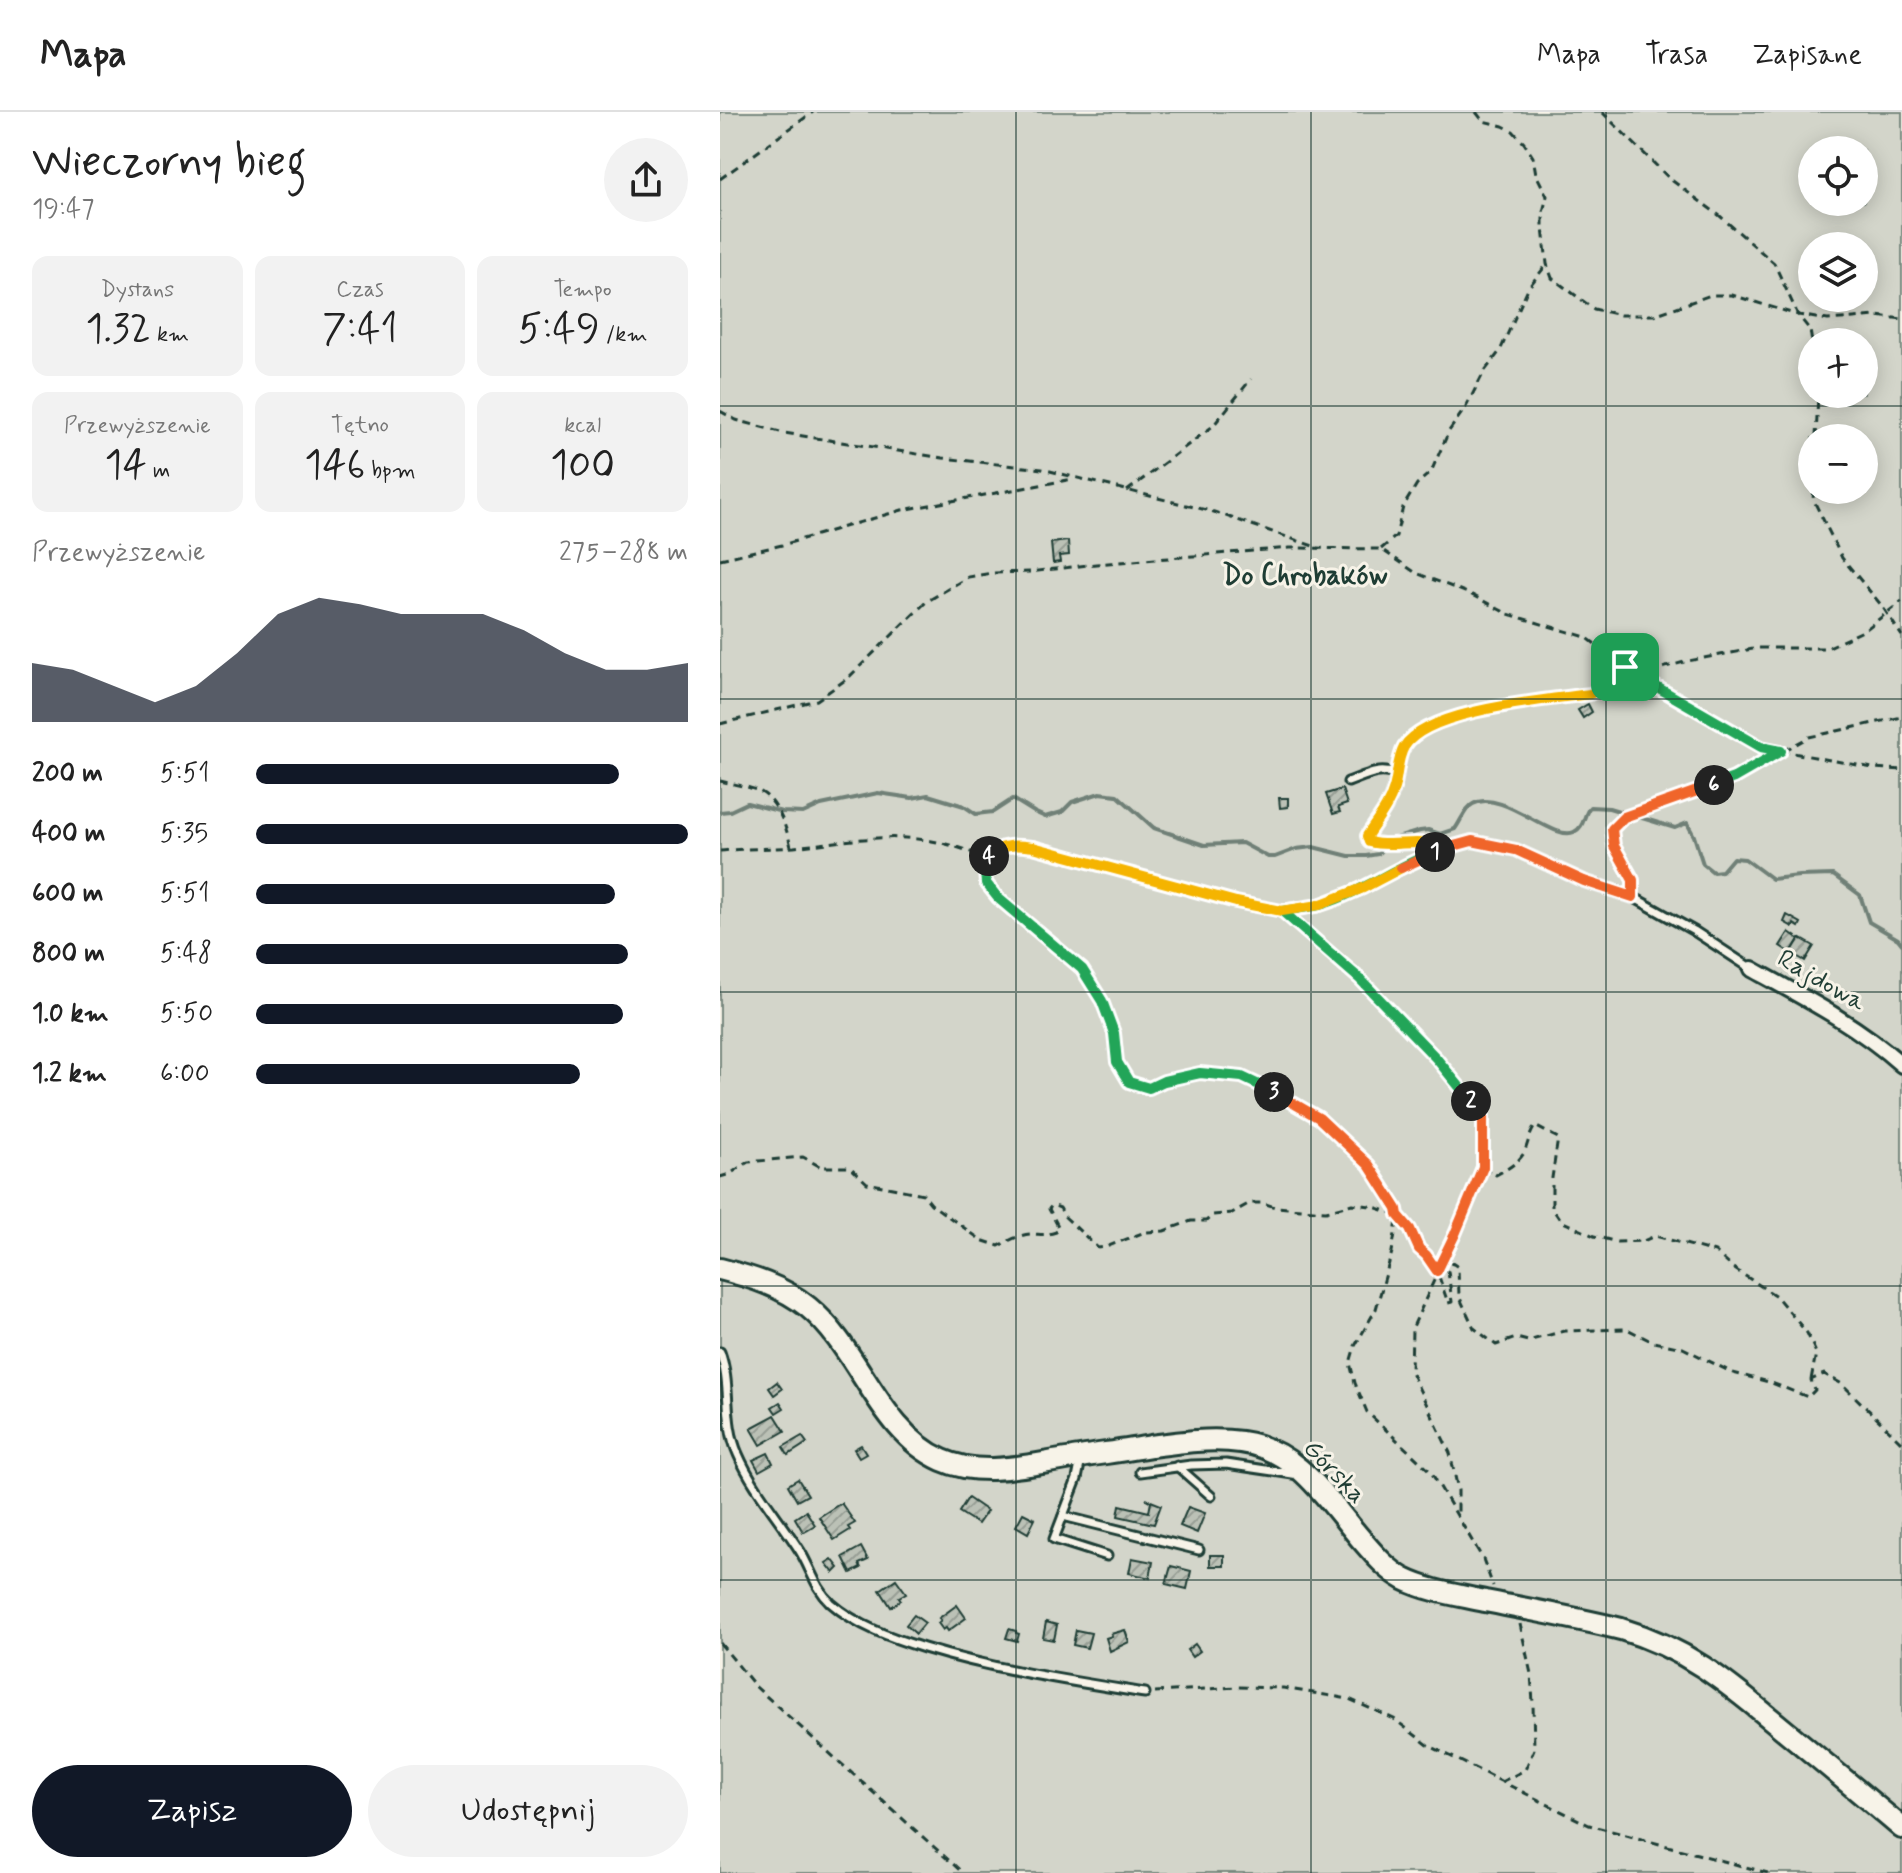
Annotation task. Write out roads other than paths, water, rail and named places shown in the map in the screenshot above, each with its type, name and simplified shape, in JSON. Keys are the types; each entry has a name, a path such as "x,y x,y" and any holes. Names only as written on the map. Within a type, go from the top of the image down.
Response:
{"street":[{"name":"Rajdowa","path":"1752,969 1860,1031 1902,1065"},
{"name":"Górska","path":"720,1269 775,1286 811,1309 831,1331 903,1430 923,1449 944,1461 969,1468 997,1469 1195,1441 1227,1440 1270,1449 1305,1474 1391,1571 1415,1584 1621,1629 1681,1652 1735,1689 1902,1828"}],"lane":[{"path":"1348,782 1376,771 1397,775 1389,803 1367,836 1369,842 1398,846 1419,842 1443,849 1472,841 1516,850 1584,881 1633,897 1694,931 1752,969"},
{"path":"720,1352 725,1369 730,1433 737,1452 750,1478 803,1556 817,1586 831,1603 884,1635 957,1658 1145,1693"},
{"path":"1081,1456 1077,1479 1054,1539 1107,1556"},
{"path":"1140,1472 1177,1466 1226,1464 1290,1475 1305,1474"},
{"path":"1177,1466 1211,1496"},
{"path":"1063,1516 1199,1550"}],"waterway":[{"path":"720,812 747,803 782,812 803,813 821,805 878,793 912,798 928,795 964,806 976,814 993,812 1013,799 1045,817 1062,812 1072,802 1100,793 1117,795 1154,828 1204,845 1242,843 1268,857 1275,857 1313,847 1349,856 1378,854 1389,841 1397,838 1420,831 1440,834 1455,829 1470,806 1485,801 1512,808 1553,830 1565,833 1578,830 1590,807 1609,808 1675,828 1687,823 1703,864 1713,872 1722,871 1733,858 1745,859 1772,879 1833,875 1860,895 1869,922 1902,944"}],"district":[{"name":"Do Chrobaków","path":"1305,576"}]}
